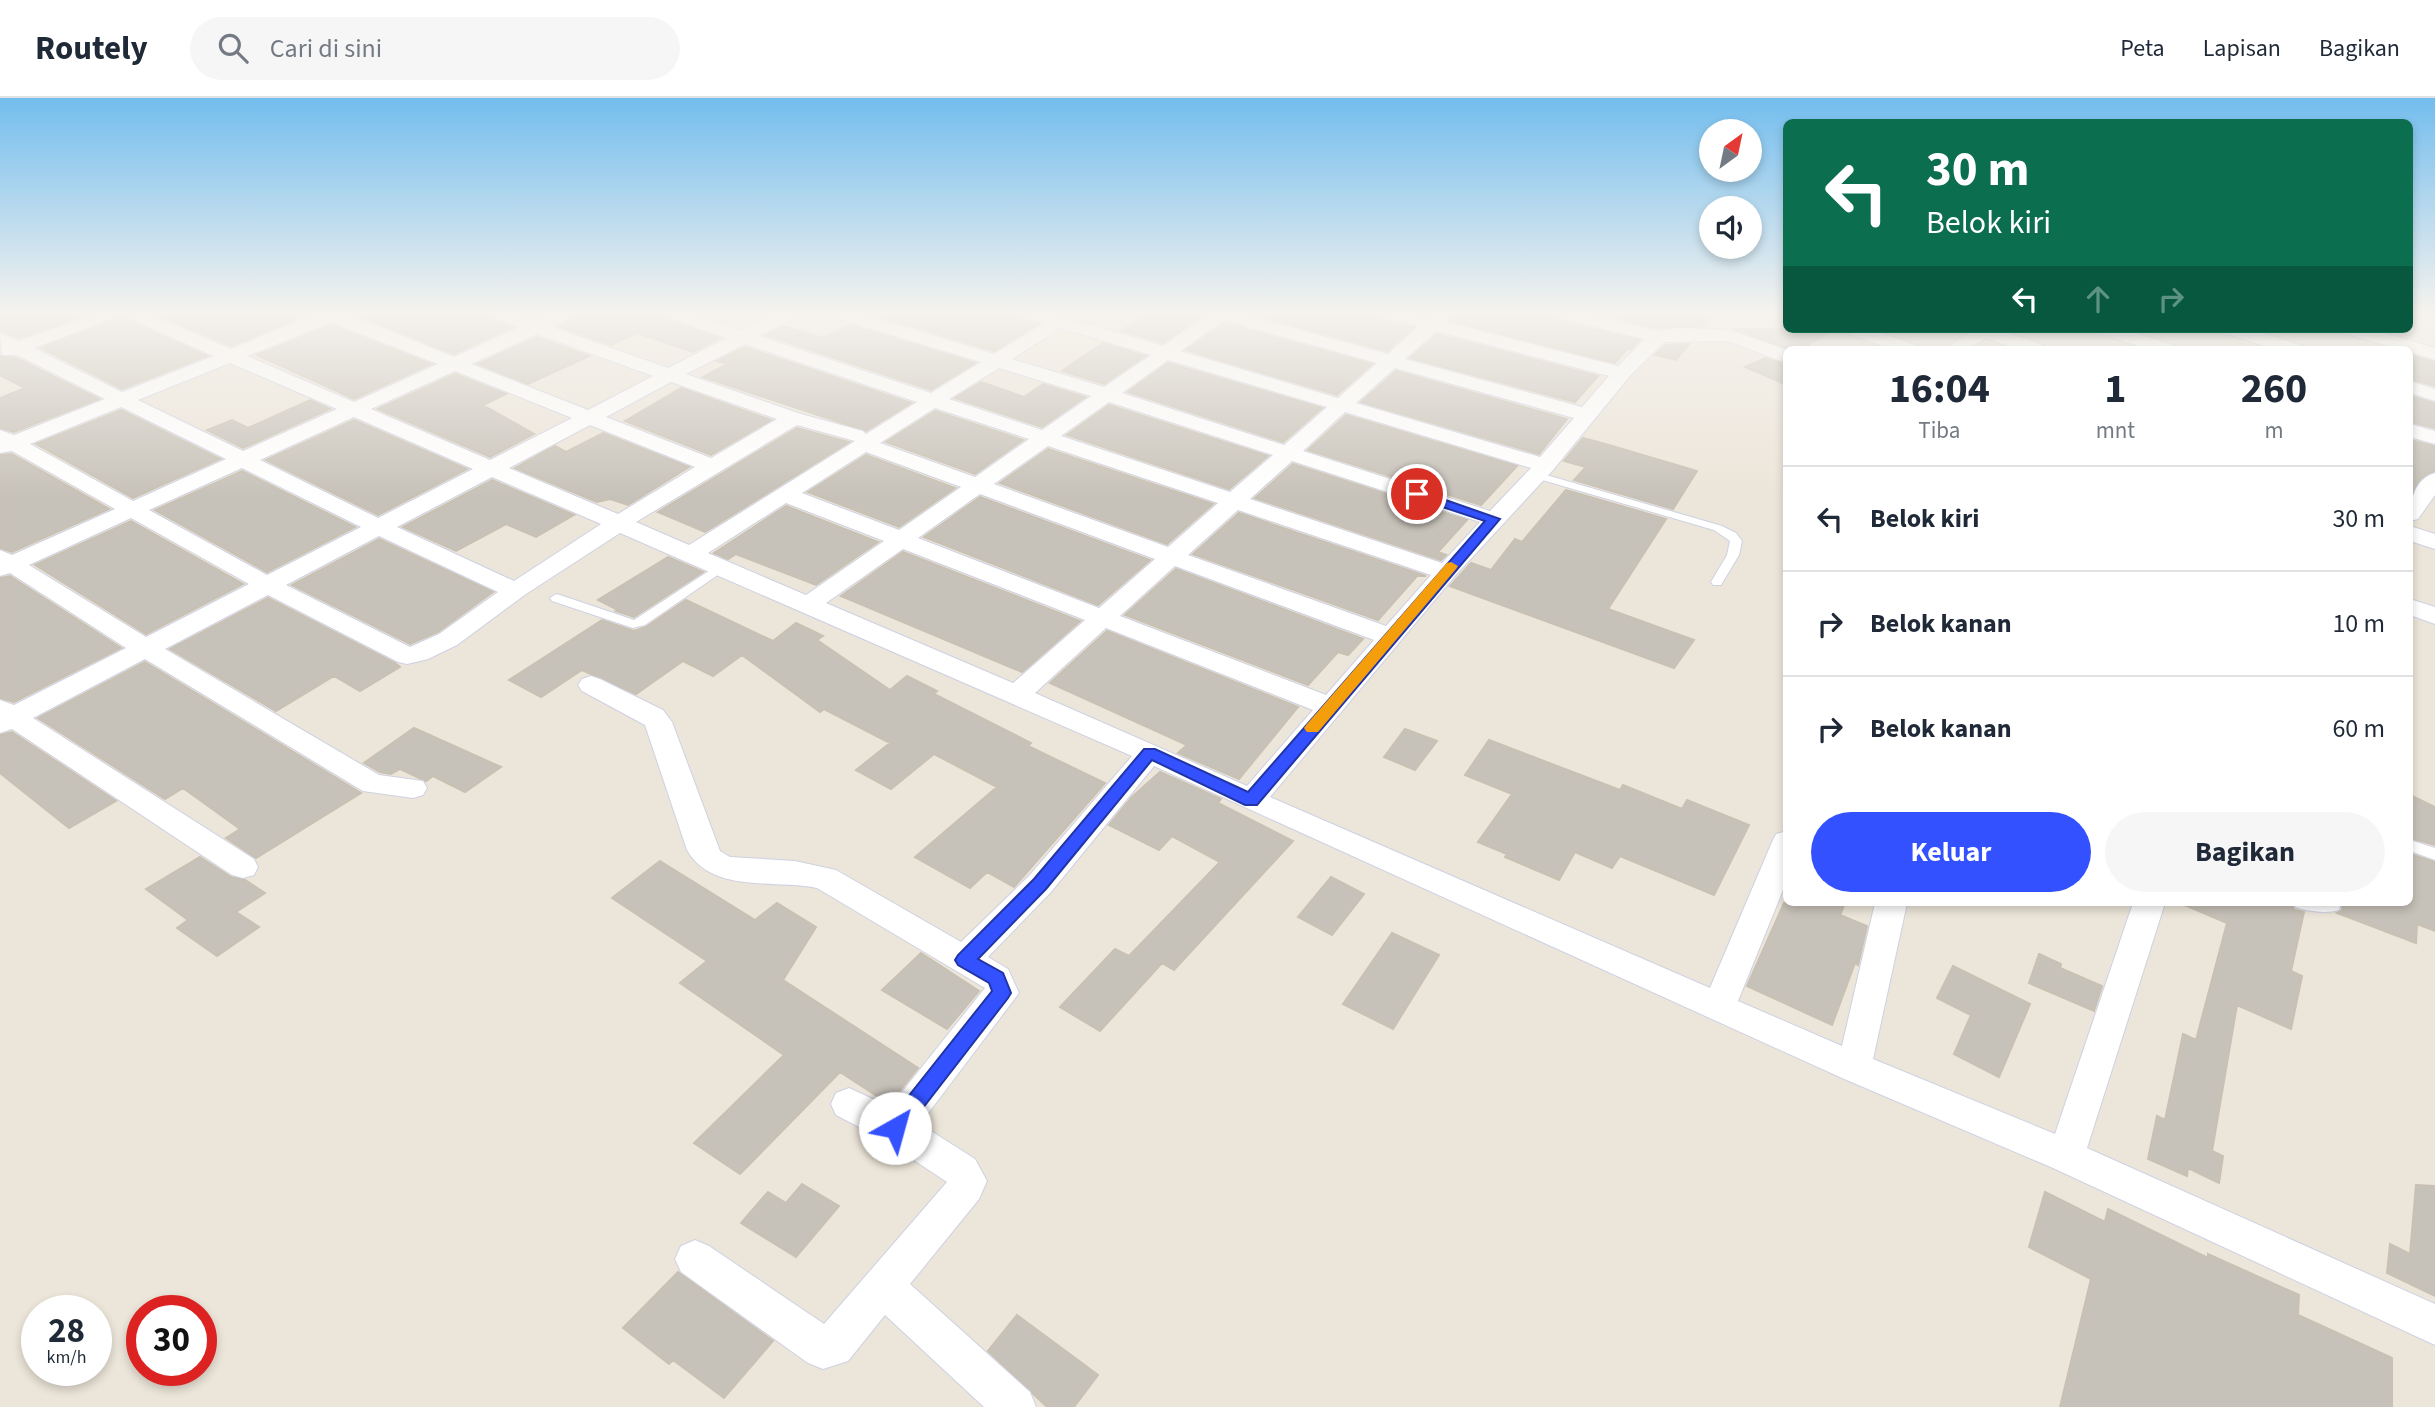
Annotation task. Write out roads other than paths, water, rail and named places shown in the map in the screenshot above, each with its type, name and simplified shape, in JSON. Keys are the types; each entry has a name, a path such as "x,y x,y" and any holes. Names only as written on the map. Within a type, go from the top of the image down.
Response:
{"street":[{"path":"66,374 244,458 379,527 516,590"},
{"path":"4,442 185,374"},
{"path":"272,374 1150,753 1854,1067 2066,1156 2435,1325"},
{"path":"4,563 134,508 432,374"},
{"path":"480,374 713,466"},
{"path":"855,374 1446,572"},
{"path":"690,554 784,494 860,440 974,374"},
{"path":"1042,374 1493,519"},
{"path":"808,605 1134,374"},
{"path":"1241,374 1343,404 1540,470"},
{"path":"1016,695 1376,374"},
{"path":"1438,374 1587,415"},
{"path":"1251,800 1446,572 1540,470 1621,374"},
{"path":"4,717 145,649 586,416 669,375 860,440 1391,636"},
{"path":"2413,388 2435,395"},
{"path":"4,442 134,508 268,584 407,656 427,653 516,590 620,523 794,418"},
{"path":"2413,431 2435,438"},
{"path":"2413,509 2428,483"},
{"path":"784,494 1331,707"},
{"path":"2413,534 2435,542"},
{"path":"4,563 373,784 413,788"},
{"path":"2413,607 2435,616"},
{"path":"591,685 653,716 658,722 702,850 709,859 724,869 795,872 825,878 996,978 1002,993 895,1128"},
{"path":"4,717 243,867"},
{"path":"964,960 1049,874 1150,753"},
{"path":"1719,1007 1783,852"},
{"path":"1854,1067 1891,906"},
{"path":"2066,1156 2148,906"},
{"path":"695,1259 823,1348 833,1346 967,1187 968,1181 962,1171 895,1128 849,1104"},
{"path":"883,1287 1015,1407"}],"lane":[{"path":"1540,470 1718,528 1732,535 1736,541 1733,555 1717,582"},
{"path":"556,598 633,624 641,622 721,567"},
{"path":"2413,846 2435,854"},
{"path":"2314,906 2333,906"}]}
